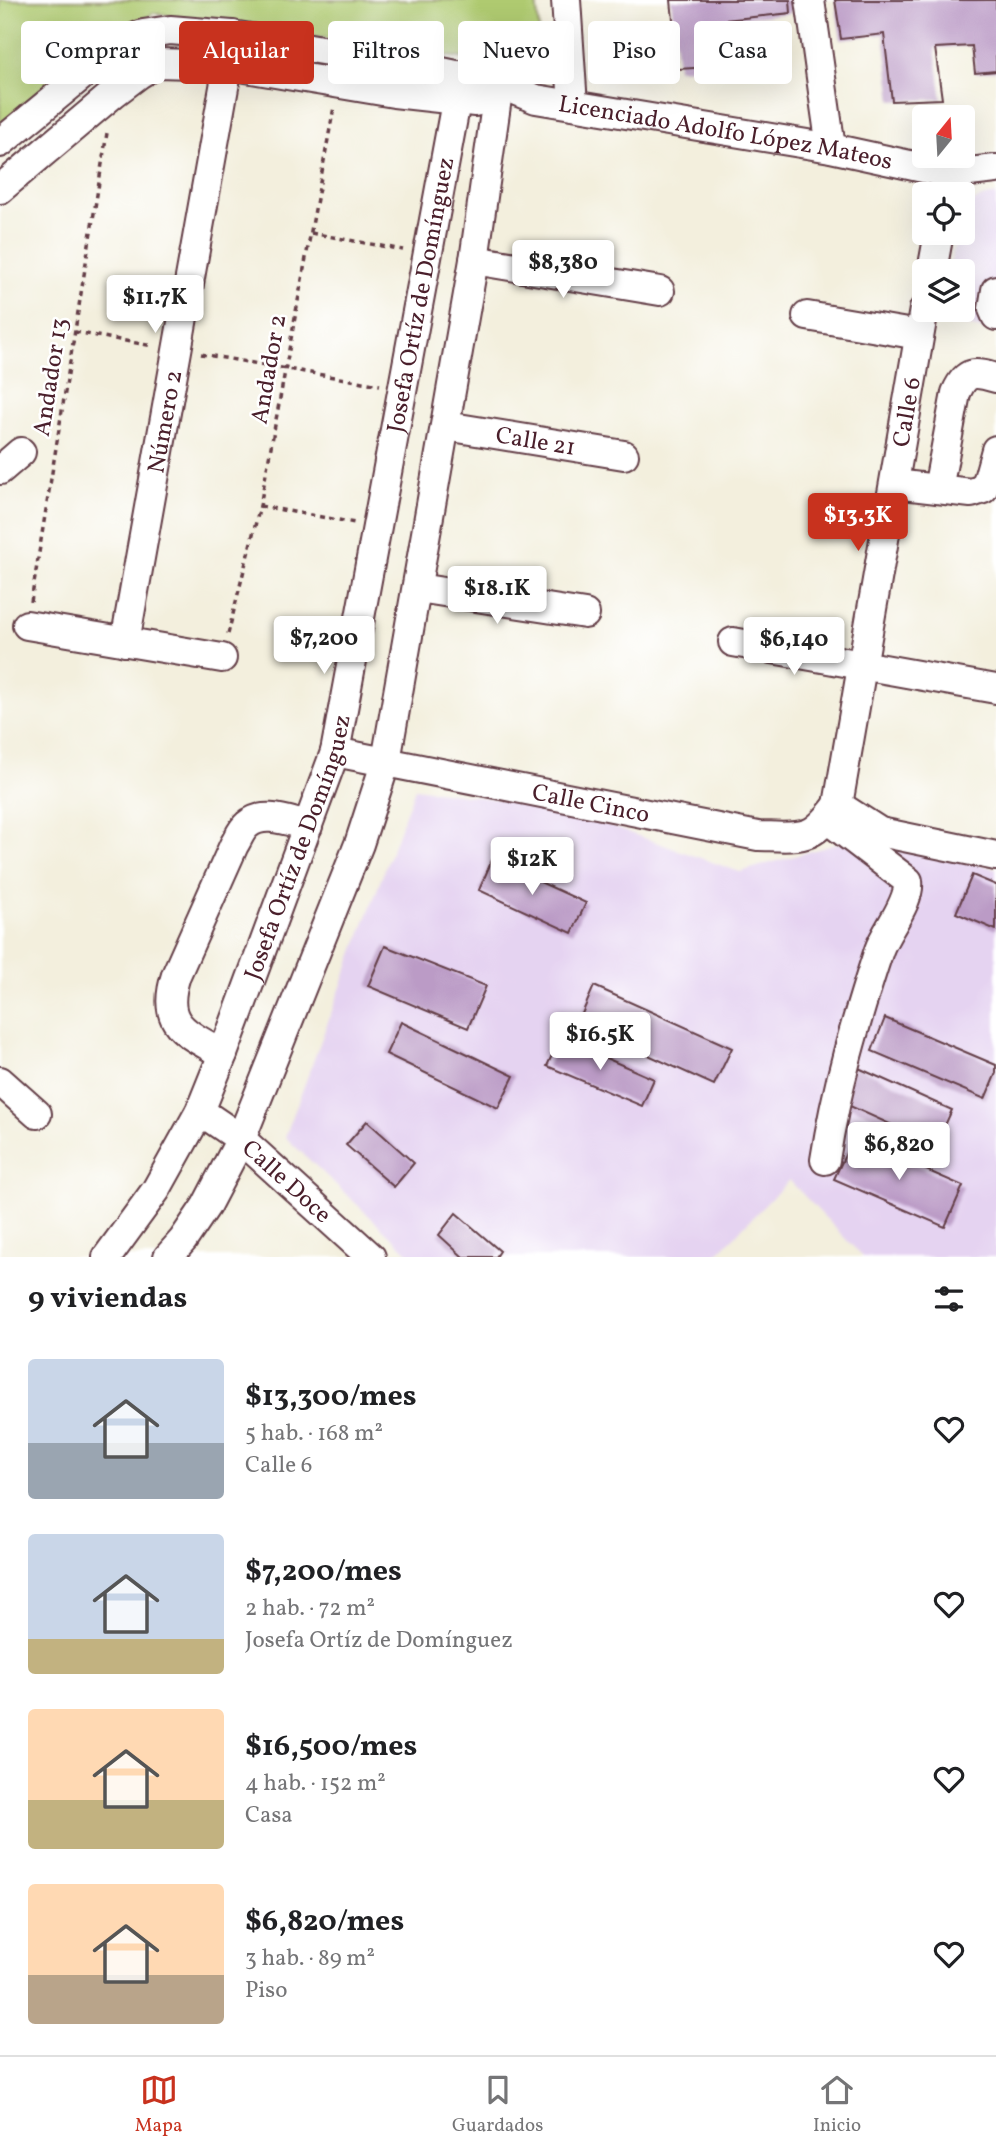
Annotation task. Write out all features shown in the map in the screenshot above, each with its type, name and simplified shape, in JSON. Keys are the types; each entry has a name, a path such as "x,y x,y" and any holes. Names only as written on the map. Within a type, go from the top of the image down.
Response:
{"street":[{"path":"565,0 573,105"},
{"path":"810,0 831,148"},
{"name":"Licenciado Adolfo López Mateos","path":"0,143 119,45 143,34 179,31"},
{"name":"Licenciado Adolfo López Mateos","path":"314,54 458,87 831,148 942,182"},
{"name":"Licenciado Adolfo López Mateos","path":"0,189 138,74 157,63 179,64"},
{"name":"Número 2","path":"125,642 225,84"},
{"name":"Licenciado Adolfo López Mateos","path":"338,84 458,87"},
{"name":"Josefa Ortíz de Domínguez","path":"107,1257 156,1189 200,1111 335,752 458,87"},
{"name":"Josefa Ortíz de Domínguez","path":"168,1257 206,1206 241,1139 359,844 386,761 474,260 498,94"},
{"name":"Licenciado Adolfo López Mateos","path":"955,182 996,169"},
{"path":"440,179 485,187"},
{"path":"474,260 660,290"},
{"path":"996,290 993,309 996,316"},
{"path":"807,316 912,322"},
{"name":"Calle 6","path":"833,812 864,665 921,322"},
{"path":"938,489 956,393 961,381 969,374 996,378"},
{"name":"Calle 21","path":"446,426 624,455"},
{"path":"895,484 971,493 983,489 996,450"},
{"path":"418,588 585,614"},
{"path":"27,625 222,658"},
{"path":"733,642 996,689"},
{"name":"Calle Cinco","path":"335,752 758,836 810,833 833,812"},
{"path":"833,812 880,832 996,856"},
{"path":"825,1160 833,1108 862,1001 884,937 909,888 908,881 833,812"},
{"path":"223,1054 190,1035 176,1023 170,1006 176,975 234,845 247,825 257,819 274,818 308,826"},
{"path":"0,1081 37,1114"},
{"name":"Calle Doce","path":"200,1111 241,1139 371,1257"}],"path":[{"name":"Andador 2","path":"222,658 260,506 338,84"},
{"name":"Andador 13","path":"27,625 107,133"},
{"path":"310,233 426,255"},
{"path":"75,332 401,388"},
{"path":"260,506 376,526"}],"shaded area":[{"path":"996,194 996,332 948,322 975,322 975,259 952,259 954,245 975,245 977,200"},
{"path":"415,788 559,808 740,872 849,840 996,868 996,1257 863,1257 789,1180 714,1257 413,1257 285,1137"}],"green space":[{"path":"0,0 536,0 538,21 458,21 458,58 444,56 444,21 328,21 328,39 314,37 314,21 208,21 153,13 143,21 21,21 21,84 66,84 0,138"}],"building":[{"path":"671,0 790,0 791,13 694,21 694,68 680,69 680,21 673,21"},
{"path":"835,0 996,0 996,71 975,73 972,46 935,48 942,99 892,101 884,34 841,39"},
{"path":"492,860 586,903 572,933 479,890"},
{"path":"972,875 996,885 996,930 956,913"},
{"path":"385,946 486,986 468,1028 368,986"},
{"path":"594,986 732,1048 714,1085 578,1023"},
{"path":"885,1018 996,1065 996,1073 985,1099 872,1051"},
{"path":"401,1022 514,1076 498,1108 386,1054"},
{"path":"560,1038 654,1079 642,1106 547,1066"},
{"path":"854,1066 952,1110 936,1145 841,1102"},
{"path":"367,1121 414,1163 394,1187 346,1145"},
{"path":"853,1138 963,1186 945,1227 834,1179"},
{"path":"456,1213 500,1251 496,1257 463,1257 439,1235"}]}
